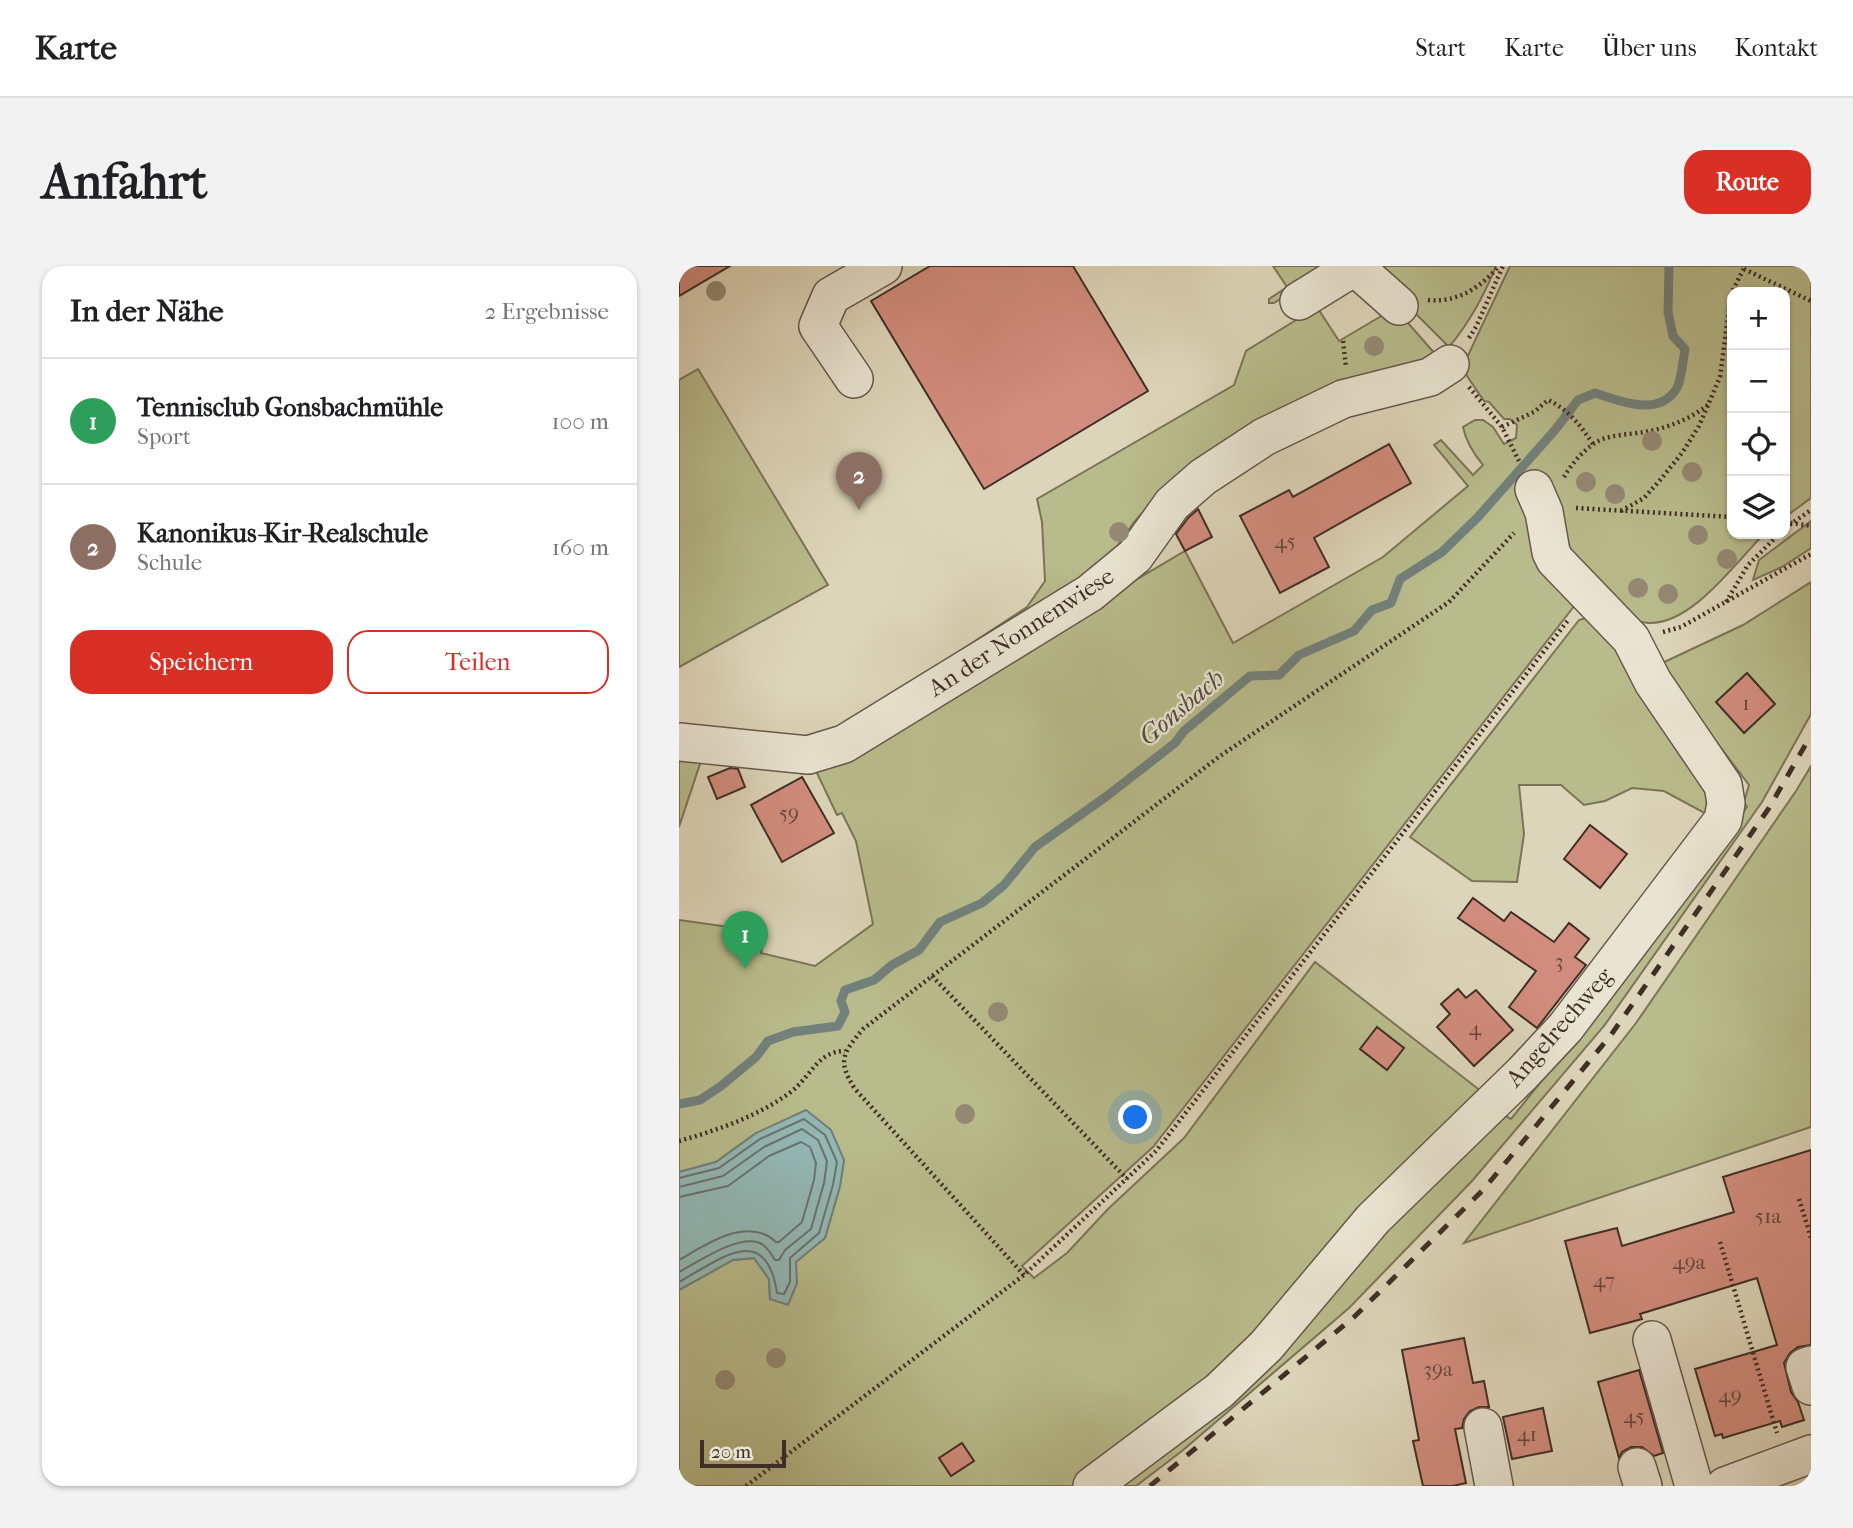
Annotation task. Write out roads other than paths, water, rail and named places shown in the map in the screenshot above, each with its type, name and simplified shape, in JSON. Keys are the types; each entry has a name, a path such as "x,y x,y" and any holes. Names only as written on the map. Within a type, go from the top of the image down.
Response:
{"street":[{"path":"854,379 818,326 831,296 883,266"},
{"path":"1299,301 1354,266 1394,300"},
{"name":"An der Nonnenwiese","path":"679,742 808,755 844,744 1090,593 1135,556 1172,504 1203,477 1264,437 1343,399 1430,377 1450,364"},
{"name":"Angelrechweg","path":"1092,1486 1219,1391 1266,1346 1373,1219 1523,1073 1565,1028 1723,820 1726,803 1723,785 1653,682 1631,639 1555,560 1551,552 1546,502"},
{"path":"1652,1340 1694,1486"},
{"path":"1811,1365 1805,1367 1811,1386"},
{"path":"1483,1427 1494,1486"},
{"path":"1725,1486 1811,1454"}],"water":[{"path":"806,1110 831,1130 844,1160 840,1186 825,1238 796,1262 797,1283 788,1305 770,1299 769,1279 754,1258 733,1260 679,1290 679,1172 716,1162 756,1133"}],"waterway":[{"name":"Gonsbach","path":"679,1104 700,1100 721,1086 756,1057 768,1041 793,1032 838,1026 845,1012 841,1001 845,990 874,980 892,965 919,950 940,922 982,903 1004,885 1035,847 1175,743 1184,731 1250,676 1279,675 1299,655 1354,631 1372,610 1391,603 1400,579 1442,552 1478,517 1578,400 1595,393 1627,403 1650,405 1669,397 1679,384 1685,349 1673,336 1668,312 1669,266"}],"railway":[{"path":"1150,1486 1354,1317 1483,1190 1611,1035 1769,808 1811,735"}],"place":[{"name":"Kanonikus-Kir-Realschule","path":"859,510"},
{"name":"Tennisclub Gonsbachmühle","path":"745,969"}]}
